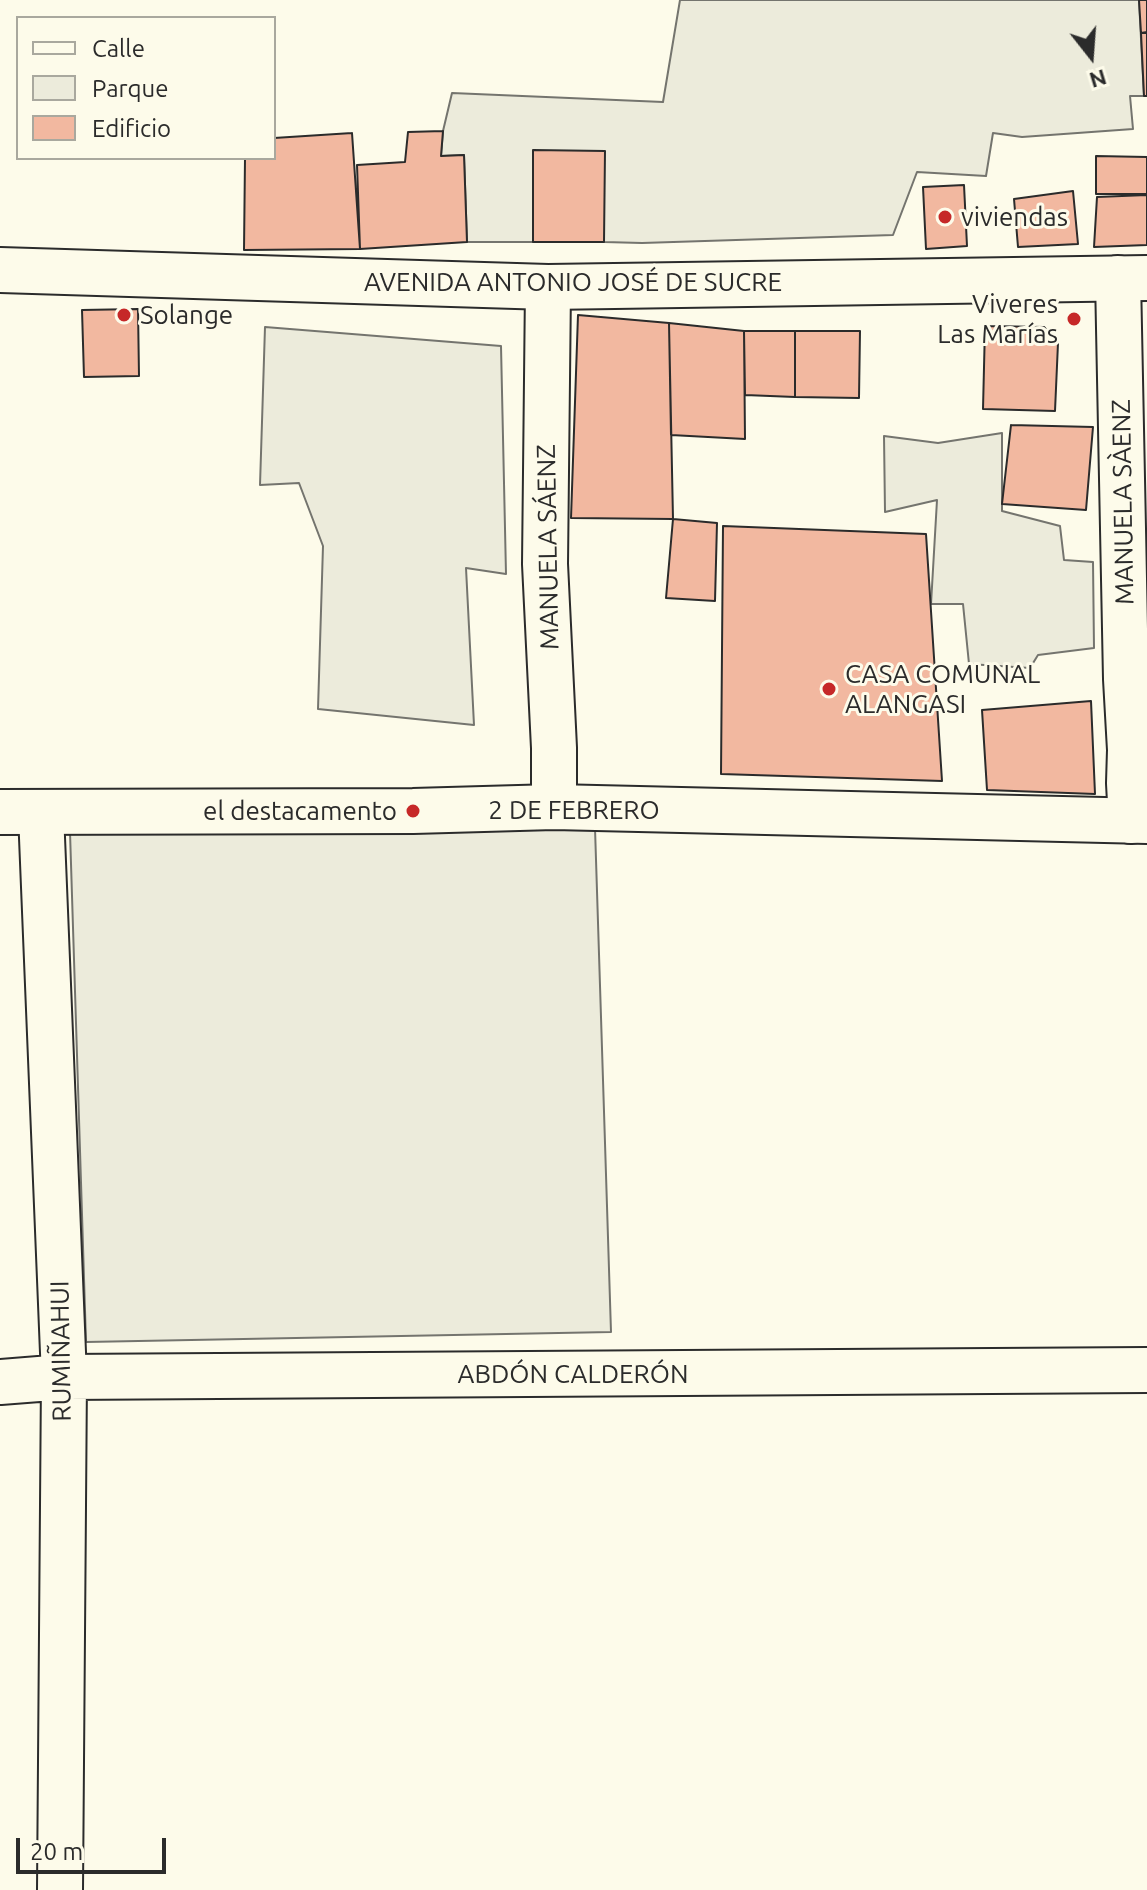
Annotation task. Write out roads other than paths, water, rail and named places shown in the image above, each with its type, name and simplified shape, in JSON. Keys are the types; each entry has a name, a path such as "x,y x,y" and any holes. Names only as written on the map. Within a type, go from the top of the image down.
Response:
{"street":[{"name":"AVENIDA ANTONIO JOSÉ DE SUCRE","path":"0,270 548,287 1132,278"},
{"name":"MANUELA SÀENZ","path":"1132,278 1126,664 1129,783 1139,821"},
{"name":"MANUELA SÁENZ","path":"548,287 545,564 554,807"},
{"name":"2 DE FEBRERO","path":"20,813 397,812 554,807 1139,821"},
{"name":"RUMIÑAHUI","path":"20,813 64,1377 60,1890"},
{"name":"ABDÓN CALDERÓN","path":"0,1382 64,1377 1147,1370"}],"place":[{"name":"viviendas","path":"945,217"},
{"name":"Solange","path":"124,315"},
{"name":"Viveres Las Marías","path":"1074,319"},
{"name":"CASA COMUNAL ALANGASI","path":"829,689"},
{"name":"el destacamento","path":"413,811"}]}
